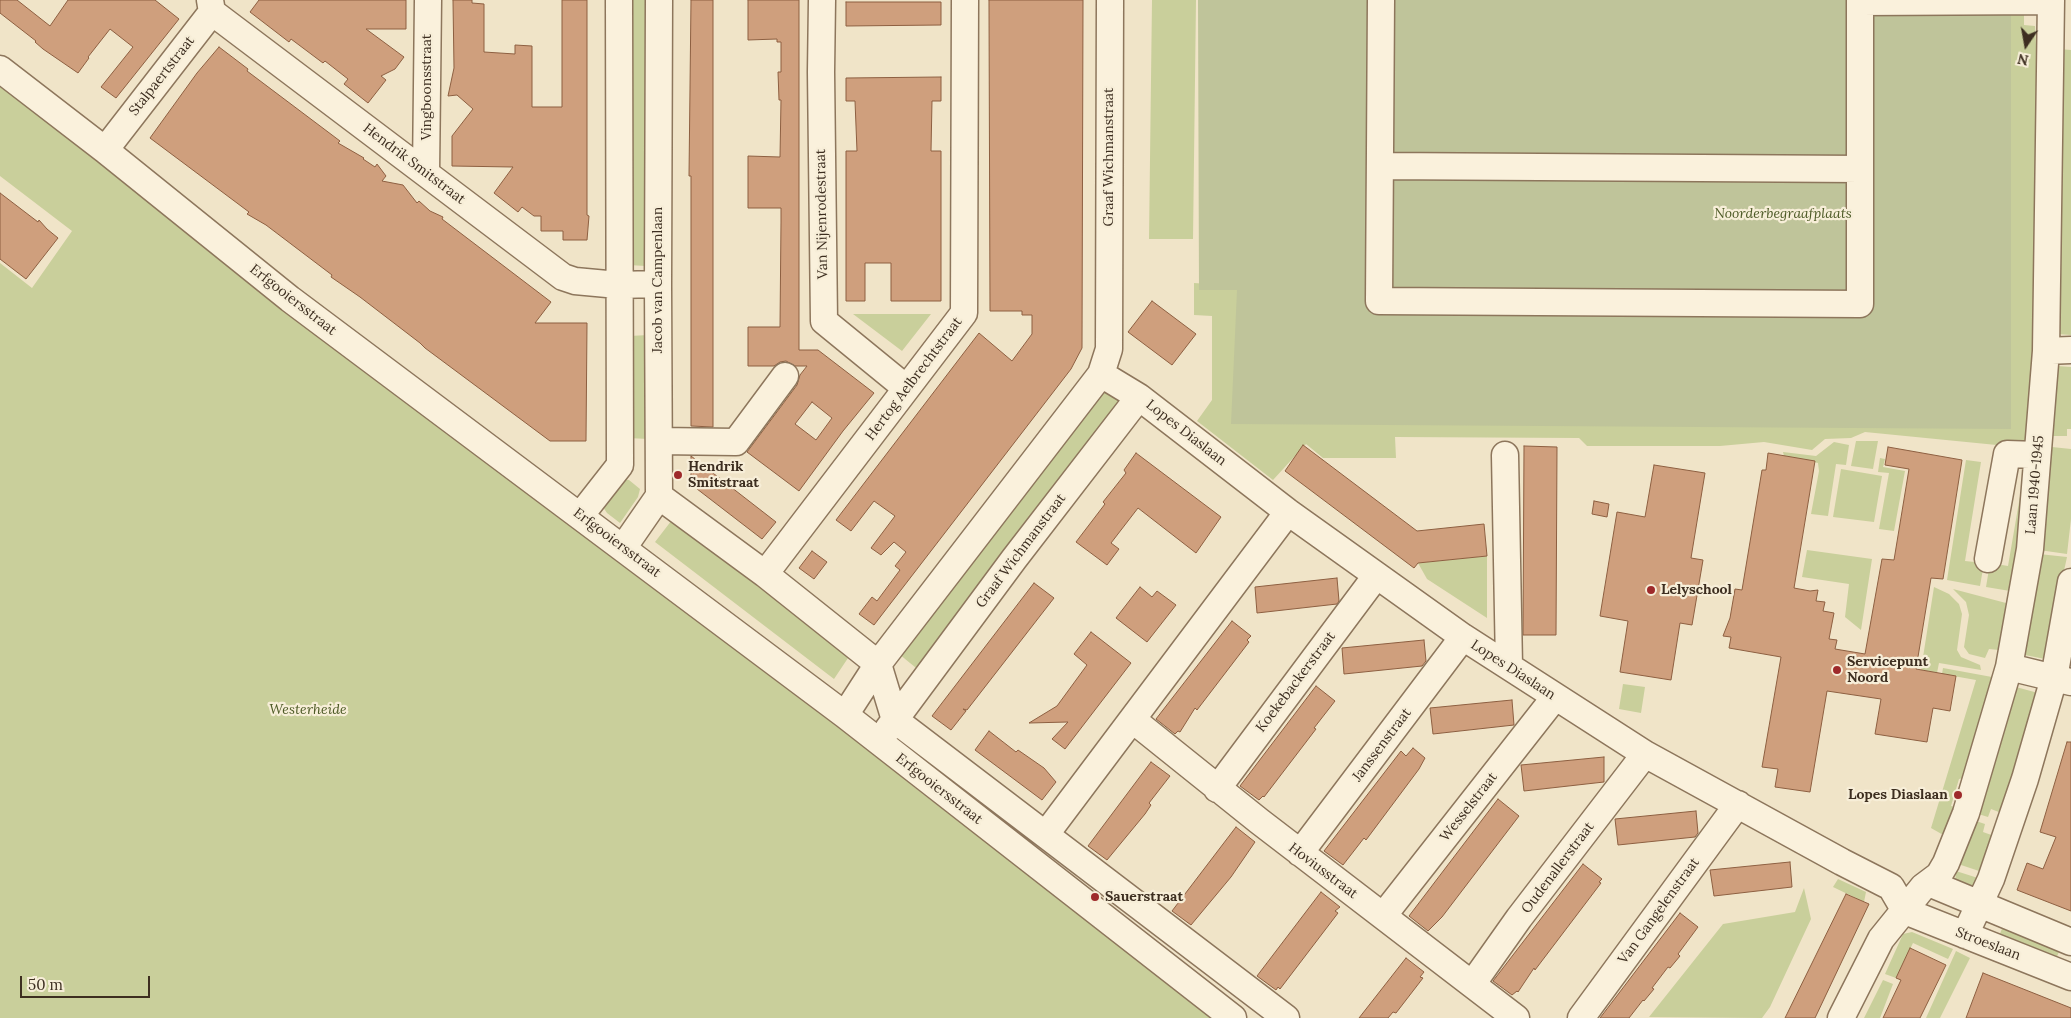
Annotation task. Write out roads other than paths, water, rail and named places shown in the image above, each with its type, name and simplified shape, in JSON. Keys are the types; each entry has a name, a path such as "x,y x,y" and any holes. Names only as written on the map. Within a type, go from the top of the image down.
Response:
{"street":[{"name":"Vingboonsstraat","path":"426,173 428,0"},
{"path":"580,516 620,465 618,285 619,0"},
{"name":"Jacob van Campenlaan","path":"659,0 659,484"},
{"name":"Van Nijenrodestraat","path":"822,0 824,321 906,388"},
{"name":"Hertog Aelbrechtstraat","path":"765,574 964,313 965,0"},
{"name":"Graaf Wichmanstraat","path":"845,716 878,664 1101,374 1109,349 1110,0"},
{"path":"1381,0 1379,301 1860,304 1860,1 2039,0"},
{"name":"Laan 1940-1945","path":"1841,1018 1881,940 1923,887 1939,875 1946,864 1966,813 2009,667 2030,549 2038,455 2058,350 2061,31 2039,0"},
{"name":"Hendrik Smitstraat","path":"211,6 563,277 575,281 618,285 658,284"},
{"name":"Stalpaertstraat","path":"105,150 211,6"},
{"name":"Erfgooiersstraat","path":"0,69 105,150 290,298 845,716 1233,1018"},
{"path":"1380,166 1860,169"},
{"path":"1101,374 1139,397"},
{"path":"659,441 736,442 785,376"},
{"name":"Graaf Wichmanstraat","path":"879,743 1014,559 1139,397"},
{"name":"Lopes Diaslaan","path":"1139,397 1288,512 1463,638 1645,754 1842,862 1892,887 1905,911"},
{"path":"1988,559 2007,454 2038,455"},
{"path":"1505,456 1509,666"},
{"path":"620,465 659,484 765,574 878,664 895,720"},
{"path":"623,548 659,484"},
{"path":"1046,834 1288,512"},
{"name":"Koekebackerstraat","path":"1217,789 1376,576"},
{"path":"1965,936 2010,827 2062,680 2071,582"},
{"name":"Janssenstraat","path":"1300,853 1463,638"},
{"path":"2009,667 2062,680"},
{"name":"Wesselstraat","path":"1383,916 1555,698"},
{"name":"Erfgooiersstraat","path":"895,720 1286,1018"},
{"name":"Hoviusstraat","path":"1133,720 1217,789 1473,983 1516,1018"},
{"name":"Oudenallerstraat","path":"1473,983 1519,918 1645,754"},
{"name":"Van Gangelenstraat","path":"1581,1018 1738,804"},
{"path":"1929,882 2071,942"},
{"name":"Stroeslaan","path":"1905,911 2071,977"}],"place":[{"name":"Hendrik Smitstraat","path":"678,475"},
{"name":"Lelyschool","path":"1651,590"},
{"name":"Servicepunt Noord","path":"1837,670"},
{"name":"Lopes Diaslaan","path":"1958,795"},
{"name":"Sauerstraat","path":"1095,897"}],"park label":[{"name":"Noorderbegraafplaats","path":"1783,214"},
{"name":"Westerheide","path":"308,710"}]}
